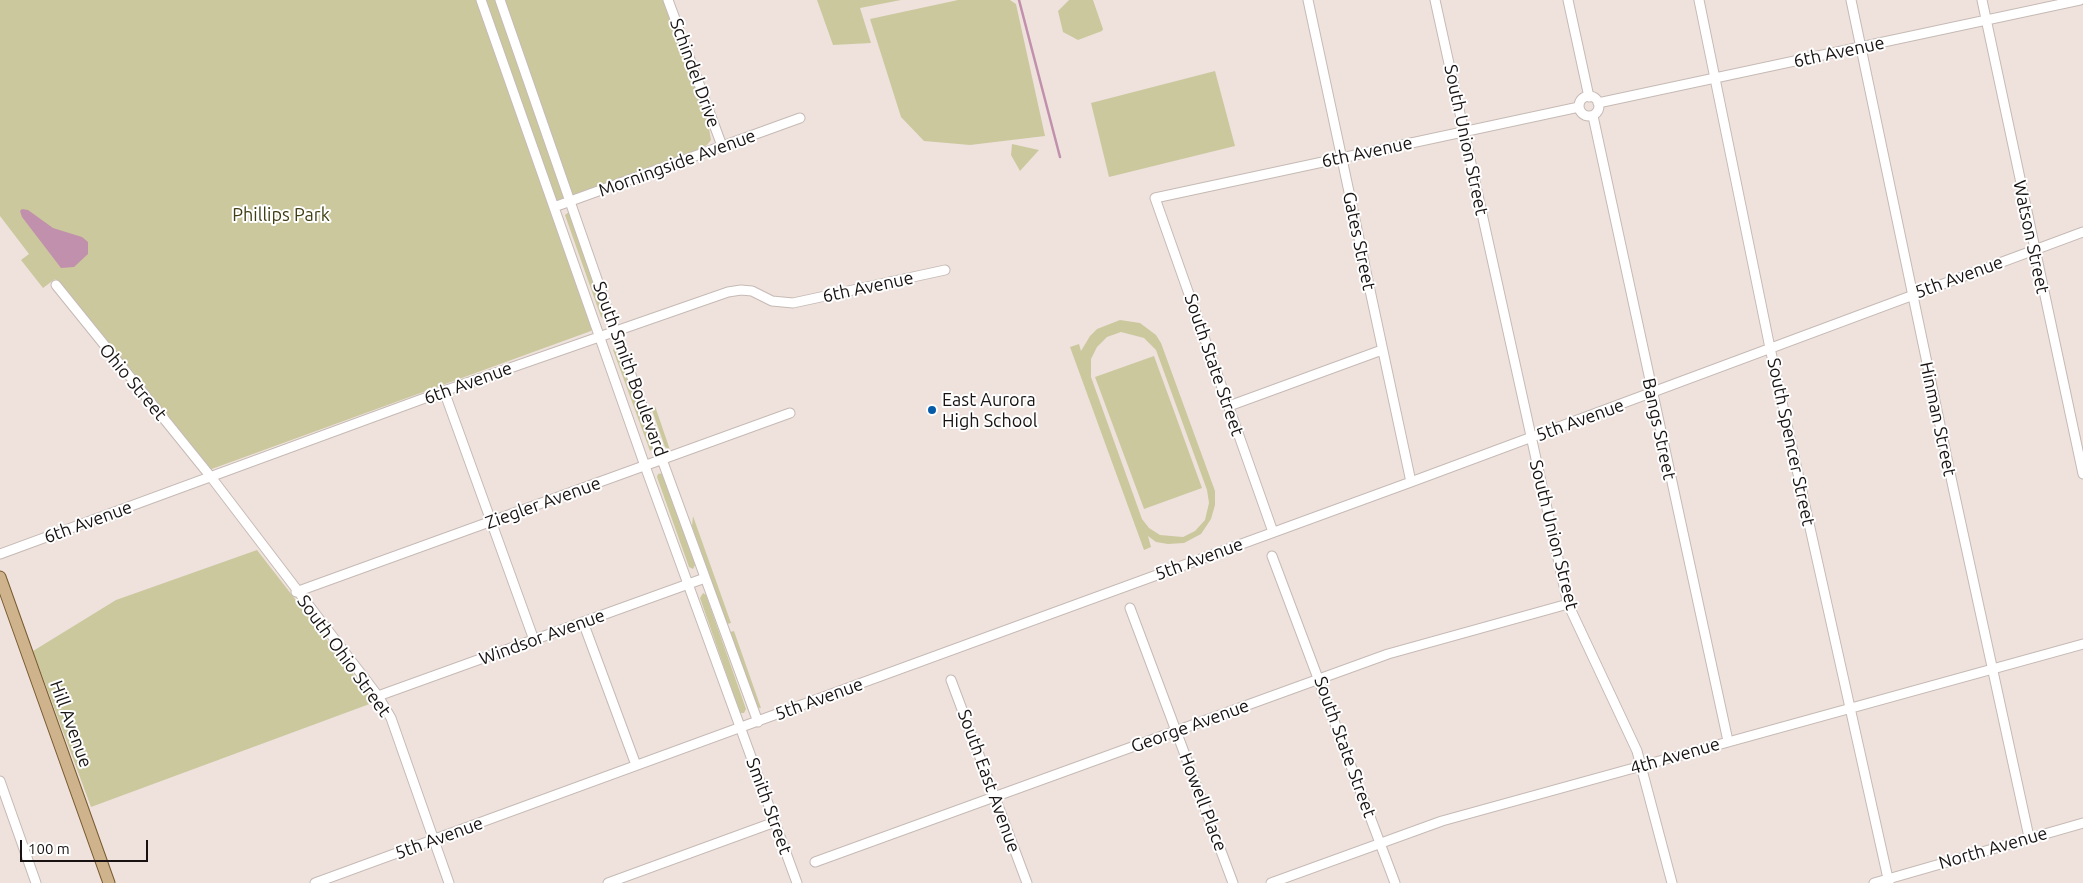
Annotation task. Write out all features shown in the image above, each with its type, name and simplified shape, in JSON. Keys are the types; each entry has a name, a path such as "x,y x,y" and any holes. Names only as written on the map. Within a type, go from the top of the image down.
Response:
{"main road":[{"name":"Hill Avenue","path":"0,577 109,883"}],"street":[{"name":"South Smith Boulevard","path":"481,0 645,466 740,728"},
{"name":"South Smith Boulevard","path":"500,0 615,330 758,722"},
{"name":"Schindel Drive","path":"668,0 722,146"},
{"name":"Gates Street","path":"1308,0 1411,482"},
{"name":"South Union Street","path":"1435,0 1568,604 1642,766 1672,883"},
{"path":"1568,0 1588,97"},
{"name":"South Spencer Street","path":"1699,0 1770,348 1888,881"},
{"name":"Hinman Street","path":"1850,0 2029,837"},
{"name":"Watson Street","path":"1982,0 2083,474"},
{"name":"6th Avenue","path":"1598,103 2080,0"},
{"path":"489,22 505,16"},
{"path":"1588,97 1594,98 1598,103 1598,109 1593,116 1583,113 1580,107 1582,100 1588,97"},
{"name":"6th Avenue","path":"1155,198 1580,107"},
{"name":"Bangs Street","path":"1593,116 1651,393 1728,741"},
{"name":"Morningside Avenue","path":"554,207 800,118"},
{"name":"South State Street","path":"1155,198 1273,532"},
{"name":"5th Avenue","path":"314,883 333,880 434,840 636,765 1531,438 1912,294 2083,232"},
{"name":"6th Avenue","path":"0,554 615,330 742,290 752,292 772,301 793,303 945,270"},
{"name":"Ohio Street","path":"56,286 211,477"},
{"path":"1229,406 1382,350"},
{"path":"444,391 534,640"},
{"name":"Ziegler Avenue","path":"296,592 790,413"},
{"name":"South Ohio Street","path":"211,477 296,592 378,696 391,718 449,883"},
{"name":"South State Street","path":"1272,556 1320,679 1395,883"},
{"name":"Windsor Avenue","path":"378,696 705,578"},
{"name":"George Avenue","path":"815,862 1403,650 1568,604"},
{"name":"Howell Place","path":"1130,608 1234,883"},
{"path":"583,622 636,765"},
{"name":"4th Avenue","path":"1271,883 1442,821 2083,644"},
{"name":"South East Avenue","path":"951,680 1027,883"},
{"name":"Smith Street","path":"740,728 797,883"},
{"path":"0,781 36,883"},
{"path":"608,883 775,822"},
{"name":"North Avenue","path":"1874,883 1888,881 2029,837 2083,823"}],"green space":[{"name":"Phillips Park","path":"0,0 664,0 707,117 711,140 707,145 696,151 550,203 593,327 591,331 209,470 206,469 55,279 43,288 21,260 29,254 0,216"},
{"path":"817,0 901,0 860,8 871,43 833,45"},
{"path":"958,0 1010,0 1016,4 1045,136 970,145 924,141 901,117 870,19"},
{"path":"1069,0 1093,0 1103,29 1102,31 1078,40 1063,32 1058,11"},
{"path":"1215,71 1235,146 1109,177 1091,103"},
{"path":"1012,144 1039,150 1020,171 1011,155"},
{"path":"570,211 608,319 606,320 601,317 565,215"},
{"path":"1120,320 1140,323 1156,335 1161,343 1215,491 1215,505 1211,519 1201,534 1184,543 1168,544 1156,542 1148,536 1151,547 1144,550 1070,347 1079,344 1081,351 1090,336 1097,329","holes":["1121,332 1144,338 1156,350 1207,490 1209,503 1205,520 1195,531 1183,537 1160,535 1149,528 1142,519 1091,377 1091,359 1097,347 1107,337"]},
{"path":"616,345 654,447 650,451 613,350"},
{"path":"1154,356 1202,488 1144,509 1095,377"},
{"path":"655,406 670,450 665,447 652,410"},
{"path":"663,473 695,565 693,569 689,567 657,477 658,474"},
{"path":"693,516 731,623 727,624 692,526"},
{"path":"257,550 375,702 91,807 33,651 116,600"},
{"path":"703,593 706,595 746,709 744,713 740,713 700,598"},
{"path":"734,631 761,708 755,704 730,632"}],"shaded area":[{"path":"22,209 28,210 53,228 82,237 88,242 88,254 74,267 61,268 22,217 20,211"}],"waterway":[{"path":"1019,0 1060,157"}],"place":[{"name":"East Aurora High School","path":"932,410"}]}
